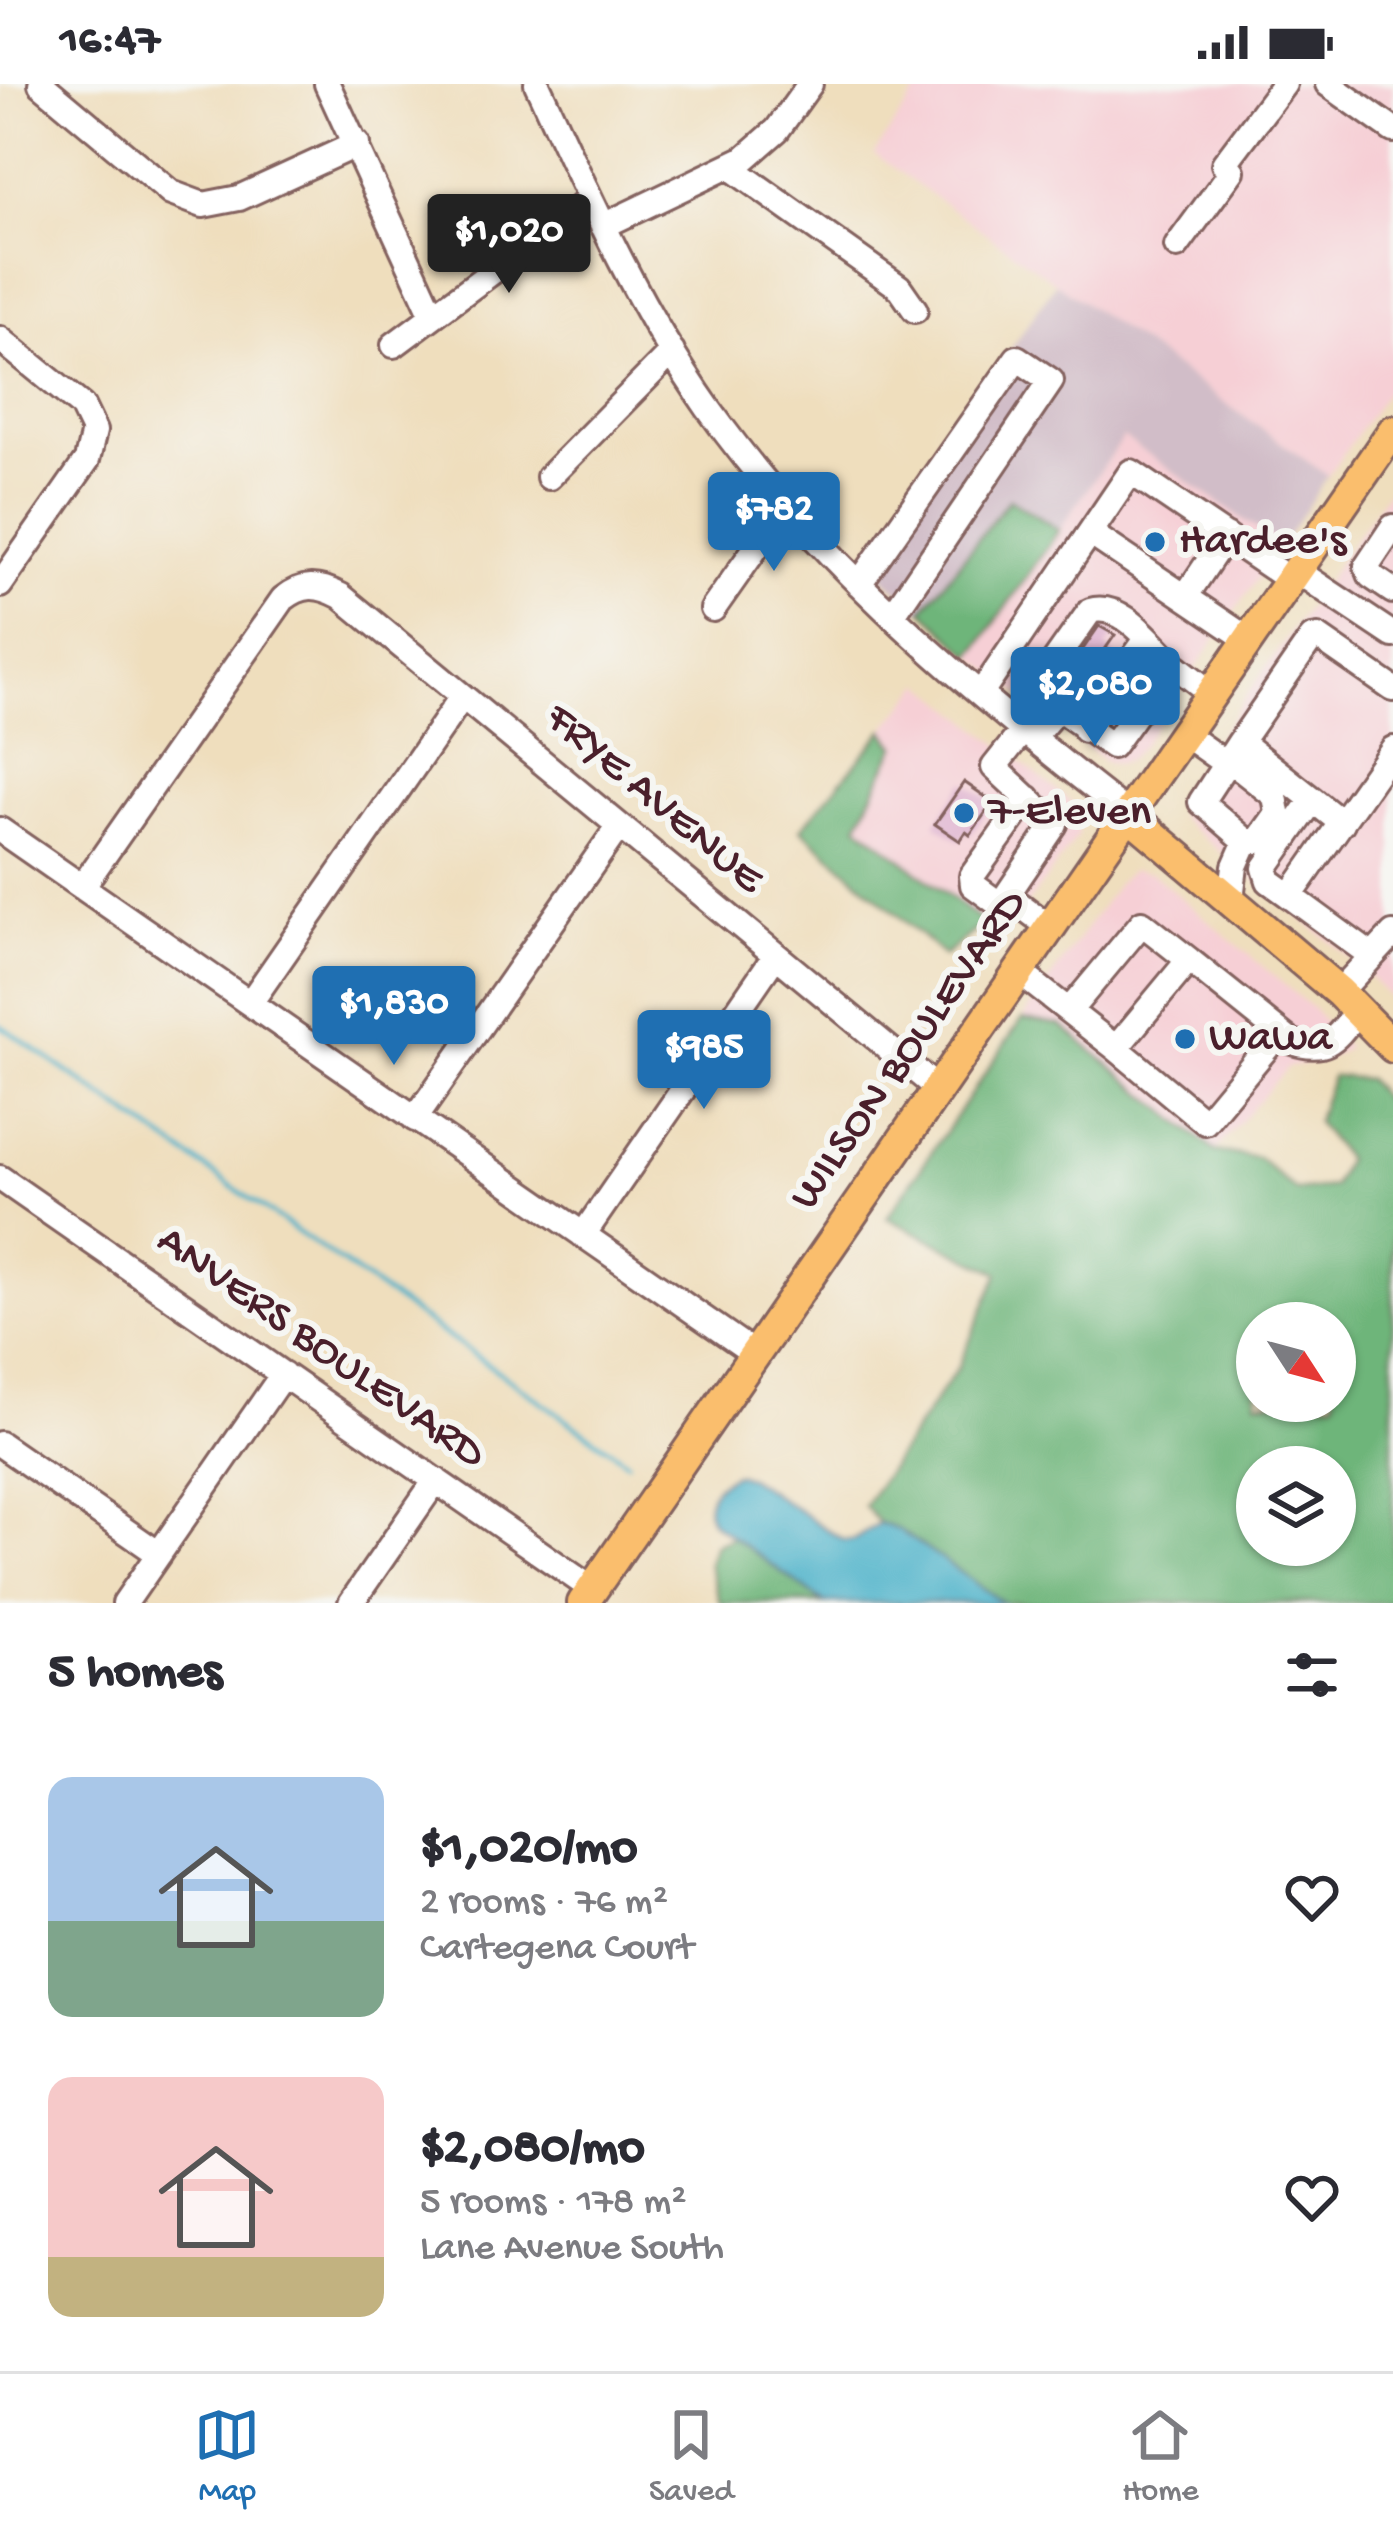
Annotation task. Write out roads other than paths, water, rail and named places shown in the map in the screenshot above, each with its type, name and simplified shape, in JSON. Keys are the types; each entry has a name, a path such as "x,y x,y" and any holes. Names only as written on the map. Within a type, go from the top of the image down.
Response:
{"main road":[{"name":"WILSON BOULEVARD","path":"588,1596 1393,431"},
{"path":"1128,814 1349,1001 1393,1047"}],"street":[{"path":"41,84 171,193 203,206 239,198 356,144"},
{"path":"328,84 433,315"},
{"path":"537,84 603,226 672,352 708,408 786,505 892,616 1128,814"},
{"path":"603,226 730,167 777,130 810,84"},
{"path":"1177,246 1232,171 1224,164 1284,84"},
{"path":"1328,84 1393,130"},
{"path":"730,167 899,287 915,310"},
{"path":"394,345 590,199"},
{"path":"0,339 82,406 94,431 87,460 0,585"},
{"path":"549,477 672,352"},
{"path":"859,584 1017,358 1051,381 892,616"},
{"path":"982,692 1131,472 1226,536 1393,635"},
{"path":"713,608 786,505"},
{"path":"1393,526 1367,566 1371,576 1393,591"},
{"path":"1090,532 1249,640"},
{"path":"1185,597 1226,536"},
{"name":"FRYE AVENUE","path":"82,887 283,599 309,586 340,596 938,1089"},
{"path":"1058,708 1045,675 1090,611 1101,608 1114,610 1130,691"},
{"path":"1242,846 1201,802 1312,638 1318,637 1393,689"},
{"path":"1028,798 972,876 973,885 999,904 1055,824 1028,798 994,767 1029,732 1058,708 1130,691 1212,694"},
{"path":"250,1003 463,697"},
{"path":"1184,734 1231,755 1342,823"},
{"path":"1290,896 1393,749"},
{"path":"1193,866 1258,842 1278,813 1275,796 1231,755"},
{"path":"1312,801 1265,868 1269,880 1393,974"},
{"path":"415,1119 619,826"},
{"path":"0,830 754,1354"},
{"path":"1231,899 1242,846"},
{"path":"1007,895 1051,928"},
{"path":"1069,1011 1142,923 1279,1033 1306,1047 1320,1047 1330,1042 1371,957 1393,934"},
{"path":"583,1235 775,956"},
{"path":"1116,1048 1189,960"},
{"path":"1019,972 1205,1122 1279,1033"},
{"name":"ANVERS BOULEVARD","path":"0,1178 436,1480 588,1596"},
{"path":"125,1603 284,1374"},
{"path":"0,1444 159,1554"},
{"path":"351,1603 436,1480"}],"water":[{"path":"735,1474 748,1477 843,1540 854,1540 879,1523 899,1530 1004,1603 825,1603 713,1523 708,1508 711,1494"}],"waterway":[{"path":"0,1025 628,1462"}],"place":[{"name":"Hardee's","path":"1155,542"},
{"name":"7-Eleven","path":"964,813"},
{"name":"Wawa","path":"1185,1039"}]}
